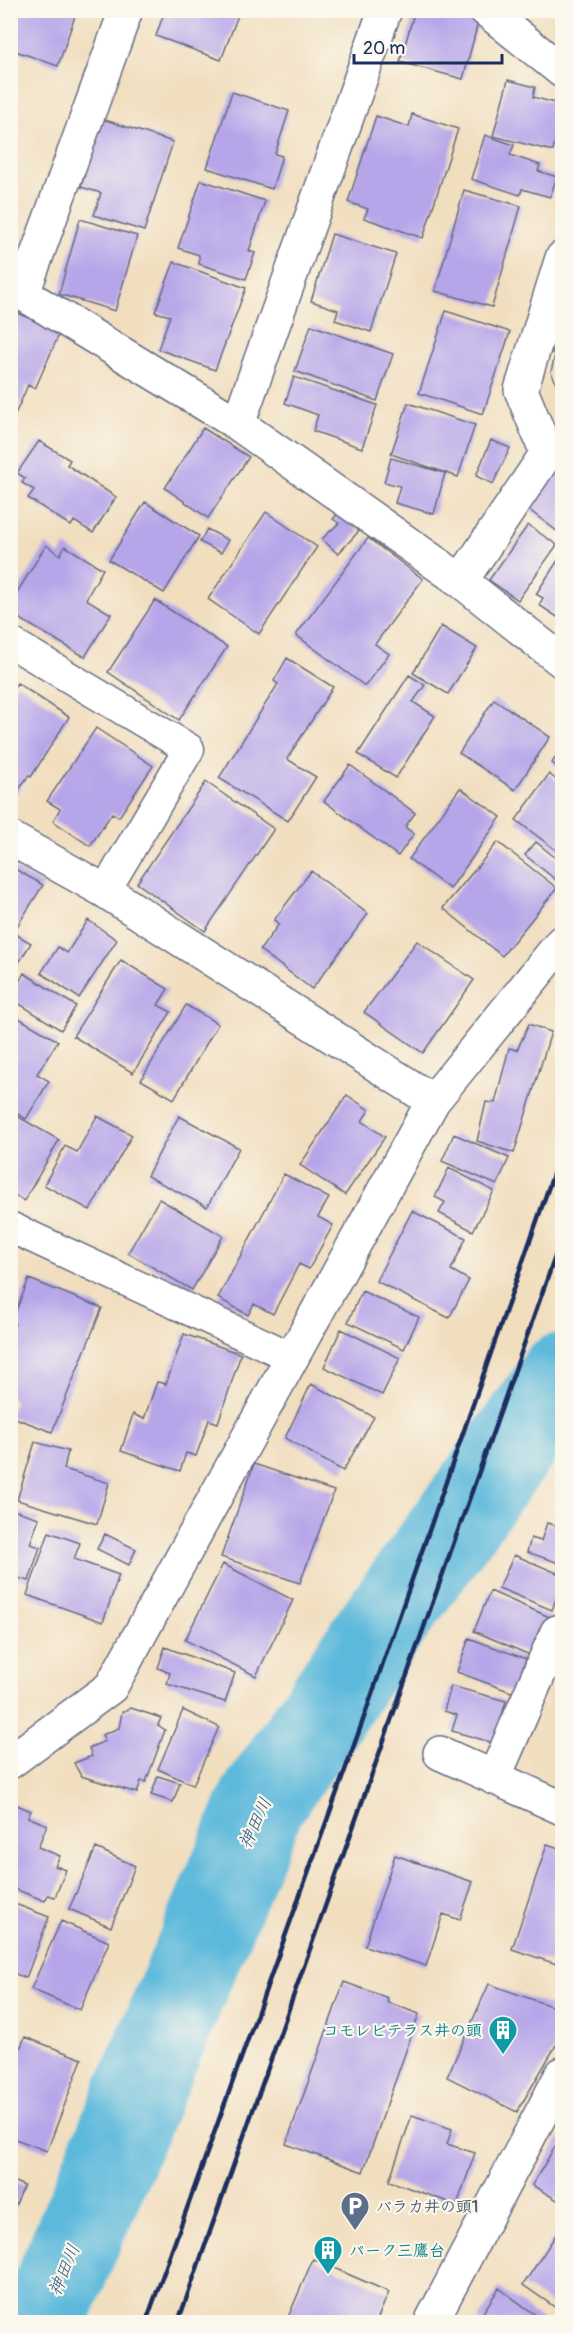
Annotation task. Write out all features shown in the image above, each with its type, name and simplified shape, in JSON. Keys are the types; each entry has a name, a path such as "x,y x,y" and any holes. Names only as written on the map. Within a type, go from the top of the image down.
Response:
{"street":[{"path":"126,10 17,290 238,424 461,581 562,661"},
{"path":"238,424 386,10"},
{"path":"486,10 562,71"},
{"path":"461,581 547,453 521,390 562,258"},
{"path":"10,838 105,891 433,1101"},
{"path":"10,1762 111,1687 433,1101 562,942"},
{"path":"494,1778 557,1632"},
{"path":"440,1753 562,1808"},
{"path":"431,2322 562,2074"}],"lane":[{"path":"10,642 189,749 105,891"},
{"path":"10,1227 291,1357"}],"building":[{"path":"10,10 77,10 58,66 10,49"},
{"path":"165,10 240,10 221,60 156,36"},
{"path":"415,10 447,10 479,19 463,79 400,62"},
{"path":"508,80 535,87 533,97 562,105 553,151 493,136"},
{"path":"232,92 289,111 275,154 282,156 272,189 207,168"},
{"path":"412,114 458,129 423,238 364,218 368,209 348,202 376,116 409,127"},
{"path":"102,119 173,142 144,231 94,215 101,193 81,187"},
{"path":"485,135 514,145 510,155 540,165 538,171 557,177 550,197 522,189 520,195 471,179"},
{"path":"201,180 265,201 249,251 255,253 246,279 199,264 199,255 178,248"},
{"path":"464,190 521,206 492,307 435,291"},
{"path":"80,219 137,236 115,311 59,294"},
{"path":"332,234 396,254 371,332 335,320 338,310 311,301"},
{"path":"174,262 246,288 215,370 158,349 170,316 155,312"},
{"path":"10,310 60,332 35,389 28,385 10,426"},
{"path":"446,311 510,332 483,414 419,393"},
{"path":"311,325 393,354 377,401 295,371"},
{"path":"562,327 562,395 551,372 555,355 552,353"},
{"path":"294,377 377,405 362,448 313,431 318,415 285,403"},
{"path":"408,403 475,425 458,477 391,454"},
{"path":"203,428 249,457 208,518 165,488"},
{"path":"491,440 510,448 493,484 476,476"},
{"path":"39,441 70,460 67,465 116,497 93,533 74,521 71,526 28,498 34,490 22,483 25,478 17,473"},
{"path":"562,456 562,535 528,509"},
{"path":"391,458 445,473 434,514 395,503 400,486 384,482"},
{"path":"145,502 199,536 164,593 109,560"},
{"path":"266,512 317,547 259,634 208,599"},
{"path":"339,512 359,531 338,554 322,539 339,523 333,519"},
{"path":"528,525 557,545 518,600 489,580"},
{"path":"207,529 228,540 221,553 200,542"},
{"path":"368,538 423,579 375,644 389,654 365,686 296,635"},
{"path":"46,545 60,555 65,546 103,569 86,599 111,614 85,657 10,613 10,604"},
{"path":"562,554 562,620 539,605 543,598 536,594"},
{"path":"155,600 227,647 179,720 108,672"},
{"path":"441,626 477,648 448,694 413,673"},
{"path":"287,658 333,687 287,759 316,777 288,821 219,778 278,684 274,681"},
{"path":"409,675 425,685 413,702 435,716 396,778 358,754"},
{"path":"17,683 69,717 31,777 29,775 13,798 10,796 10,694"},
{"path":"494,699 550,737 515,790 459,753"},
{"path":"96,728 153,766 119,817 112,813 90,846 53,821 60,809 47,801"},
{"path":"562,747 562,770 552,763"},
{"path":"350,765 415,813 405,827 414,834 398,856 324,801"},
{"path":"549,774 562,784 562,849 560,853 516,820"},
{"path":"206,782 274,829 205,931 137,883"},
{"path":"460,788 501,817 450,889 409,859"},
{"path":"498,842 557,888 502,956 443,908"},
{"path":"536,842 562,863 562,873 556,880 525,855"},
{"path":"10,866 43,885 16,928 10,925"},
{"path":"311,871 368,914 312,989 260,950 279,924 274,920"},
{"path":"88,920 117,940 79,998 41,973 58,947 67,953"},
{"path":"10,931 31,943 10,977"},
{"path":"417,941 474,980 423,1053 364,1012"},
{"path":"121,960 168,989 158,1005 171,1012 133,1073 73,1036"},
{"path":"24,973 76,1006 61,1030 10,998"},
{"path":"186,1005 218,1024 174,1099 141,1080"},
{"path":"10,1013 58,1041 37,1074 49,1081 26,1119 10,1109"},
{"path":"529,1024 551,1032 514,1153 477,1141 486,1102 495,1103 509,1048 517,1050"},
{"path":"347,1095 369,1110 362,1121 385,1137 345,1195 300,1165"},
{"path":"10,1112 59,1140 24,1201 10,1193"},
{"path":"97,1116 132,1135 90,1210 44,1185 65,1146 77,1152"},
{"path":"179,1116 239,1148 207,1207 147,1176"},
{"path":"454,1134 509,1158 497,1185 442,1161"},
{"path":"449,1168 494,1191 473,1231 439,1213 445,1202 435,1197"},
{"path":"284,1174 329,1198 318,1217 333,1225 309,1269 299,1264 273,1314 254,1304 248,1315 218,1298"},
{"path":"159,1199 223,1236 192,1290 128,1253"},
{"path":"412,1211 466,1238 451,1270 469,1280 449,1318 376,1281"},
{"path":"29,1279 102,1308 52,1432 10,1416 15,1400 10,1398 10,1362 13,1355 10,1355 10,1334 15,1324 11,1323"},
{"path":"362,1291 419,1317 404,1349 348,1322"},
{"path":"341,1329 400,1358 382,1395 324,1367"},
{"path":"184,1334 241,1354 218,1423 209,1420 196,1456 186,1453 180,1471 121,1451 133,1414 144,1419 157,1382 166,1384"},
{"path":"311,1384 374,1417 343,1471 285,1438"},
{"path":"35,1442 68,1451 64,1469 109,1483 97,1524 17,1500"},
{"path":"254,1464 334,1491 300,1583 221,1557"},
{"path":"10,1509 39,1518 30,1544 40,1547 29,1581 10,1576"},
{"path":"547,1523 562,1527 562,1564 527,1552 531,1538 541,1541"},
{"path":"49,1532 80,1543 74,1559 119,1575 103,1622 27,1595"},
{"path":"105,1534 136,1549 129,1565 97,1549"},
{"path":"514,1555 562,1575 562,1583 552,1610 499,1588"},
{"path":"223,1564 293,1600 256,1676 185,1640"},
{"path":"490,1591 554,1619 537,1658 474,1631"},
{"path":"469,1638 526,1659 514,1693 457,1672"},
{"path":"165,1647 235,1673 225,1702 167,1684 170,1673 158,1668"},
{"path":"451,1686 506,1701 494,1743 452,1731 457,1715 444,1711"},
{"path":"131,1708 161,1718 158,1725 165,1730 146,1782 141,1781 137,1793 81,1776 74,1763 92,1756 89,1748 105,1741 102,1735 119,1728 122,1712"},
{"path":"183,1710 219,1727 193,1785 158,1769"},
{"path":"158,1776 180,1783 173,1802 151,1795"},
{"path":"10,1802 31,1811 28,1817 47,1825 38,1847 60,1856 55,1866 66,1870 55,1897 48,1895 45,1901 10,1887"},
{"path":"547,1844 562,1849 562,1966 512,1949"},
{"path":"96,1848 135,1866 111,1927 69,1909"},
{"path":"395,1855 473,1882 460,1920 443,1914 426,1966 365,1946"},
{"path":"10,1902 49,1917 26,1978 10,1972"},
{"path":"61,1921 109,1942 80,2010 31,1989"},
{"path":"344,1982 388,1998 387,2002 419,2014 363,2172 286,2144"},
{"name":"コモレビテラス井の頭","path":"489,1984 562,2010 562,2035 517,2112 447,2077"},
{"path":"25,2037 82,2059 47,2151 10,2137 10,2074"},
{"path":"412,2115 452,2129 447,2144 475,2153 457,2205 389,2181"},
{"path":"562,2135 562,2203 532,2185"},
{"path":"10,2180 24,2186 10,2218"},
{"path":"559,2230 562,2232 562,2312 523,2285"},
{"name":"パーク三鷹台","path":"313,2259 389,2292 376,2322 286,2322"},
{"path":"499,2288 545,2322 477,2322"}],"waterway":[{"name":"神田川","path":"42,2322 262,1802 383,1624 562,1377"}],"railway":[{"path":"146,2322 362,1723 562,1149"},
{"path":"178,2322 562,1237"}],"place":[{"name":"コモレビテラス井の頭","path":"503,2056"},
{"name":"バラカ井の頭1","path":"355,2232"},
{"name":"パーク三鷹台","path":"328,2276"}]}
